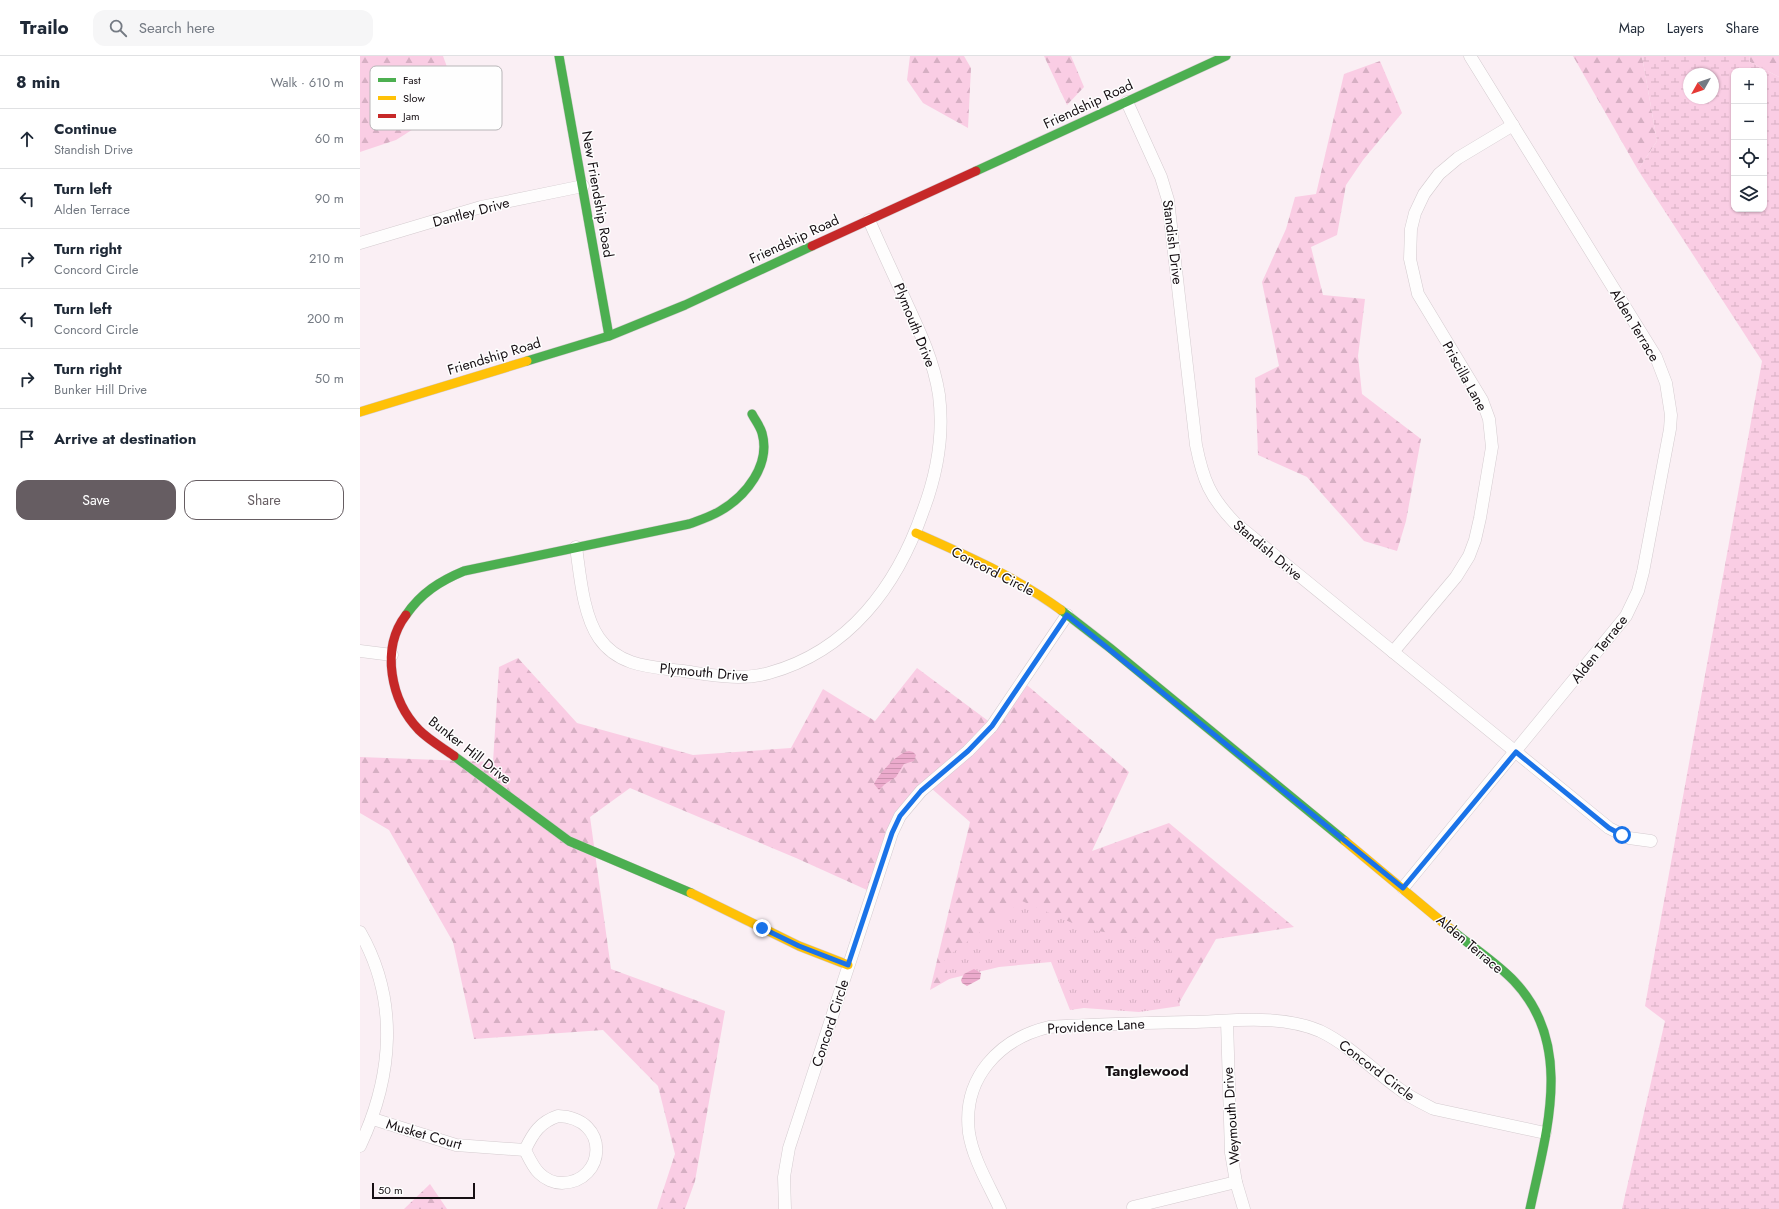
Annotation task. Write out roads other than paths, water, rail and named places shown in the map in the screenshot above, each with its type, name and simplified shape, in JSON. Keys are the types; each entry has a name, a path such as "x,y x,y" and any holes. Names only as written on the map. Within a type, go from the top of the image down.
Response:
{"street":[{"name":"New Friendship Road","path":"560,56 609,336"},
{"name":"Friendship Road","path":"360,412 609,336 685,305 1226,56"},
{"name":"Alden Terrace","path":"1470,56 1656,357 1666,383 1670,414 1670,429 1643,572 1633,603 1621,624 1403,888 1501,969 1523,992 1535,1011 1547,1040 1551,1066 1550,1102 1545,1133"},
{"name":"Standish Drive","path":"1127,102 1161,177 1168,200 1196,445 1204,478 1212,496 1235,523 1609,828 1629,838 1651,841"},
{"name":"Priscilla Lane","path":"1393,652 1456,577 1469,556 1475,540 1480,518 1492,447 1489,419 1482,400 1418,294 1410,259 1411,229 1415,213 1424,194 1439,174 1458,158 1513,125"},
{"name":"Dantley Drive","path":"360,243 481,207 583,186"},
{"name":"Plymouth Drive","path":"577,552 588,612 594,630 609,650 621,658 643,666 732,677 767,674 793,665 821,650 847,632 871,607 890,583 916,533 931,490 938,458 940,430 939,394 934,369 926,345 869,220"},
{"name":"Bunker Hill Drive","path":"752,414 762,433 764,449 762,463 749,485 725,508 706,518 689,524 577,552 464,571 437,582 425,590 404,615 394,643 392,667 396,692 408,717 420,731 557,834 579,846 680,887 799,946 848,965"},
{"name":"Concord Circle","path":"916,533 985,564 1019,581 1044,597 1403,888"},
{"name":"Concord Circle","path":"785,1209 784,1177 789,1148 892,833 900,816 921,791 968,751 992,726 1067,615"},
{"path":"360,651 392,655"},
{"path":"360,932 373,957 378,973 383,992 387,1026 387,1046 383,1077 373,1119 360,1146"},
{"name":"Concord Circle","path":"1227,1021 1278,1020 1318,1030 1344,1045 1399,1089 1419,1102 1434,1109 1545,1133"},
{"name":"Weymouth Drive","path":"1227,1021 1231,1153 1236,1182 1244,1209"},
{"name":"Providence Lane","path":"1000,1209 975,1153 970,1133 969,1106 977,1080 993,1056 1006,1045 1026,1034 1049,1027 1227,1021"},
{"path":"558,1116 570,1116 582,1121 590,1130 596,1145 596,1155 593,1164 587,1172 580,1178 568,1182 549,1180 540,1174 525,1150 539,1126 547,1120 558,1116"},
{"name":"Musket Court","path":"373,1119 456,1145 525,1150"},
{"path":"1530,1209 1545,1133"},
{"path":"1133,1207 1236,1182"}],"district":[{"name":"Tanglewood","path":"1147,1071"}]}
